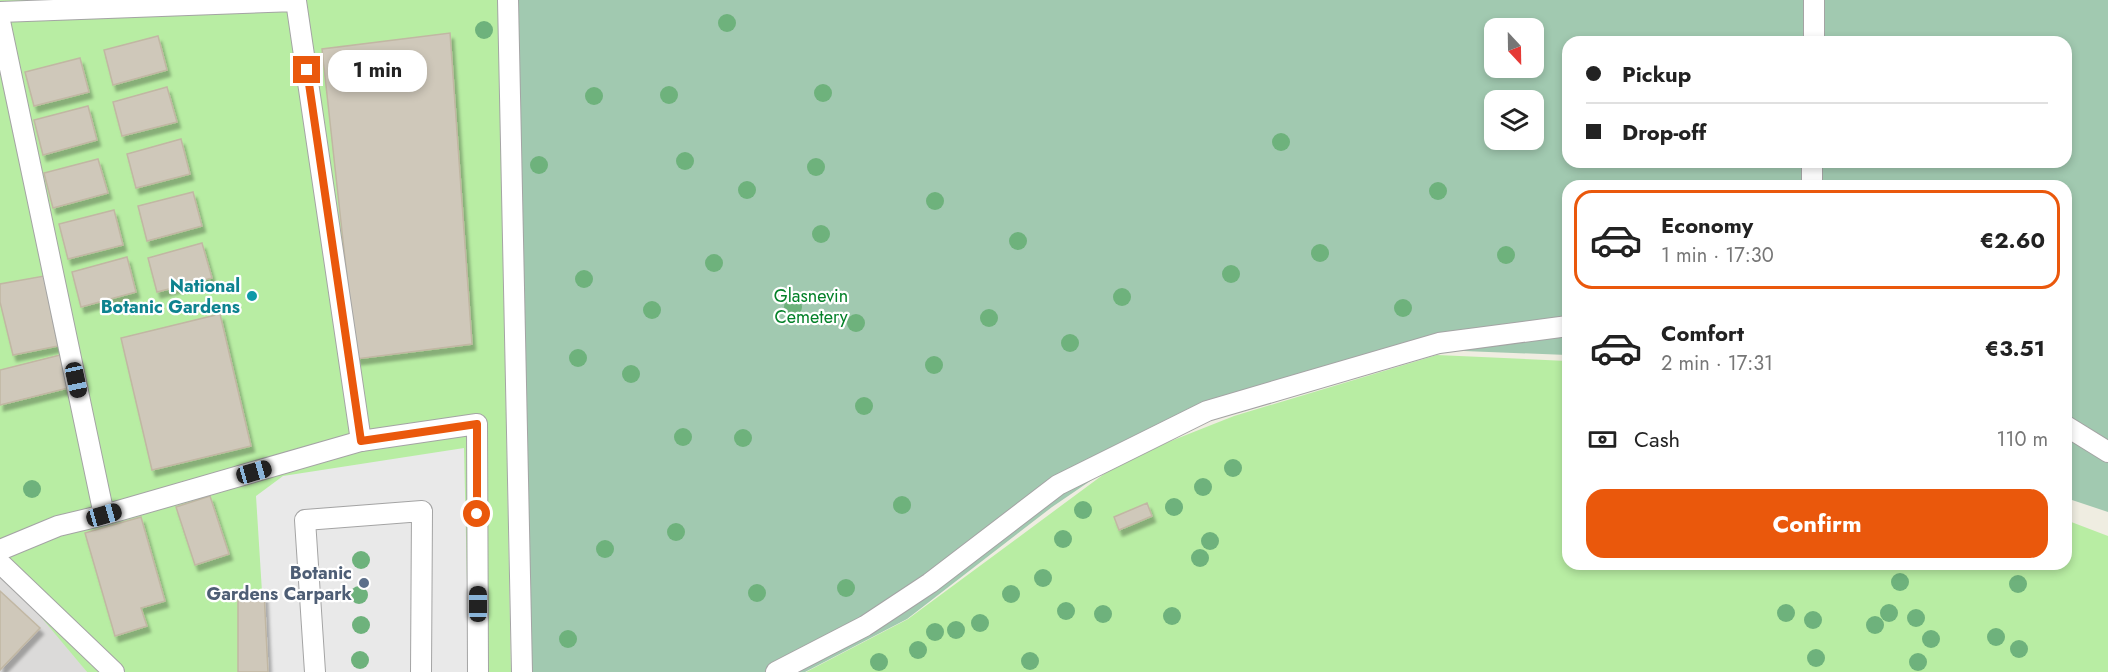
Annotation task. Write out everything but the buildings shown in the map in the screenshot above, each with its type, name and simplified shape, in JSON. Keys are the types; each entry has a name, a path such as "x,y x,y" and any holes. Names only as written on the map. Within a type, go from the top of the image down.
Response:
{"lane":[{"path":"508,0 522,672"},
{"path":"1814,0 1814,36"},
{"path":"0,12 296,1 361,441"},
{"path":"0,21 104,515"},
{"path":"776,672 865,626 930,583 1058,485 1207,411 1439,343 1562,327"},
{"path":"0,550 58,526 104,515 361,441 477,424 478,672"},
{"path":"2072,430 2108,452"},
{"path":"315,672 305,520 422,511 420,672"},
{"path":"0,563 114,672"}],"shaded area":[{"name":"Botanic Gardens Carpark","path":"464,448 469,672 267,672 256,496 283,476"},
{"path":"0,570 10,570 87,672 0,672"}],"green space":[{"name":"National Botanic Gardens","path":"0,0 498,0 511,672 87,672 0,568"},
{"name":"Glasnevin Cemetery","path":"498,0 2108,0 2108,512 2072,500 2072,180 1562,180 1562,355 1439,350 1211,420 1124,458 1052,507 907,619 805,672 512,672"},
{"path":"1437,355 1562,361 1562,570 2072,570 2072,522 2108,536 2108,672 806,672 908,619 1123,460 1234,416"}],"place":[{"name":"National Botanic Gardens","path":"252,296"},
{"name":"Botanic Gardens Carpark","path":"364,583"}],"route":[{"path":"307,70 361,441 477,424 477,514"}]}
